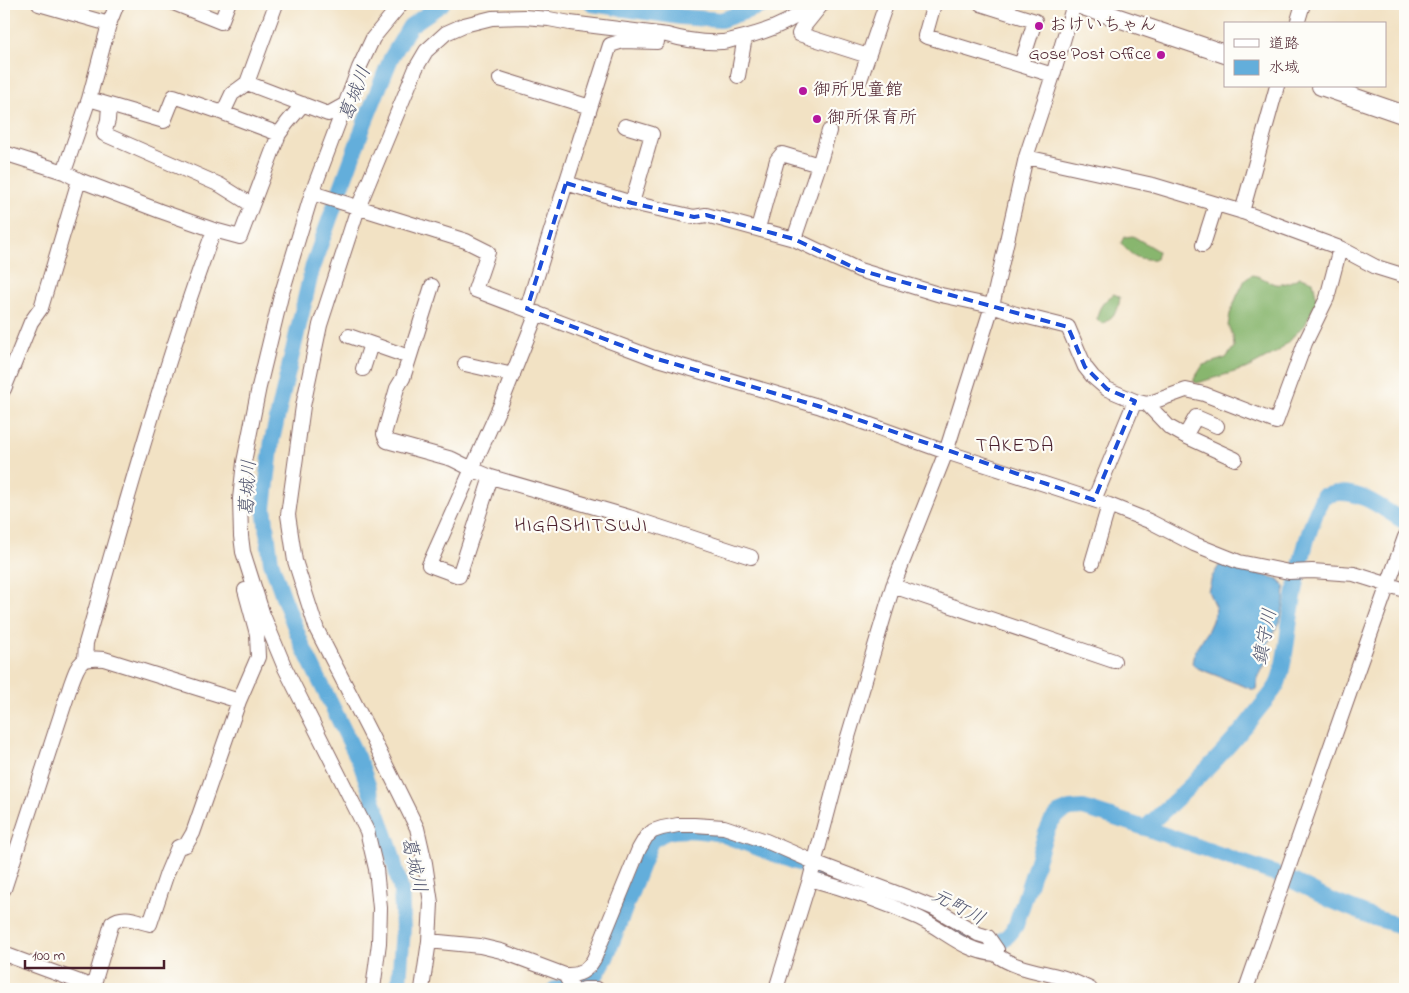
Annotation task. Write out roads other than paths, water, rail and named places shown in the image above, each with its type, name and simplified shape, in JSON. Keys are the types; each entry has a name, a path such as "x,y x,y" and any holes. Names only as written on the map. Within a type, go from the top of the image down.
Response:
{"main road":[{"path":"1075,4 1224,54"},
{"path":"1327,88 1405,115"}],"street":[{"path":"39,4 109,24"},
{"path":"64,172 89,99 109,24 117,4"},
{"path":"176,4 221,22 228,4"},
{"path":"223,113 232,94 247,83 276,4"},
{"path":"373,989 379,944 380,908 376,869 367,831 285,668 263,615 243,552 240,499 244,462 259,387 281,296 314,194 359,68 373,38 401,4"},
{"path":"492,477 459,576 429,566 513,375 566,183 610,46 623,41 664,42 682,40 722,42 775,28 797,16 813,4"},
{"path":"822,4 799,34 868,56"},
{"path":"860,80 886,4"},
{"path":"934,4 925,36 1053,75"},
{"path":"981,4 1035,22 1021,65"},
{"path":"776,989 786,962 846,743 893,586 946,452 992,306 1026,157 1075,4"},
{"path":"1298,22 1303,4"},
{"path":"422,989 429,941 431,904 425,863 417,828 370,731 317,630 295,561 288,515 303,406 320,325 356,207 416,68 426,51 446,33 464,24 479,20 524,16 667,35 682,40"},
{"path":"738,76 745,37"},
{"path":"500,79 590,107"},
{"path":"247,83 328,114"},
{"path":"1242,212 1276,88"},
{"path":"89,99 164,121 174,96 280,134"},
{"path":"4,153 64,172 79,180 214,230 240,236 280,134 303,104"},
{"path":"328,114 346,104"},
{"path":"109,105 108,120 104,134 220,185 252,204"},
{"path":"328,114 333,138"},
{"path":"625,126 652,134 632,203"},
{"path":"794,239 830,131"},
{"path":"758,228 777,160 782,154 819,165"},
{"path":"1026,157 1153,185 1242,212 1340,248 1376,267 1405,276"},
{"path":"4,389 31,322 41,308 79,180"},
{"path":"566,183 632,203 694,217 706,215 758,228 794,239 859,270 941,295 992,306 1068,327 1085,368 1107,389 1141,402 1169,427 1235,459"},
{"path":"314,194 466,241 488,252 475,290 654,358 818,406 946,452 1109,505 1149,521 1194,544 1240,562 1289,572 1312,571 1354,574 1388,583 1405,590"},
{"path":"1203,245 1216,204"},
{"path":"85,660 86,642 167,367 214,230"},
{"path":"1094,500 1141,402 1186,390 1204,394 1276,422 1305,343 1327,298 1340,248"},
{"path":"432,286 384,434 387,441 452,459 492,477 629,517 751,557"},
{"path":"349,336 409,357"},
{"path":"363,369 371,344"},
{"path":"465,364 513,375"},
{"path":"1185,436 1196,417 1218,426"},
{"path":"1092,563 1109,505"},
{"path":"1246,989 1405,537"},
{"path":"4,954 96,988 112,923 118,919 125,918 150,924 178,847 186,845 193,833 239,702 258,657 257,634 240,571 243,552"},
{"path":"893,586 1114,661"},
{"path":"4,889 76,669 80,663 92,658 104,659 239,702"},
{"path":"429,941 487,947 510,954 568,981 573,976 582,973 590,967 611,920 638,849 646,837 653,831 678,825 694,824 724,827 766,841 814,862 912,898 934,908 978,934 988,937 996,952 1024,969 1063,977 1090,989"},
{"path":"810,879 870,898 920,918 968,947 982,953 996,952"},
{"path":"584,989 597,989"}],"water":[{"path":"1220,564 1231,565 1278,579 1285,586 1280,622 1267,645 1265,664 1254,690 1197,668 1192,664 1195,652 1208,629 1216,609 1208,591 1212,577"}],"waterway":[{"name":"葛城川","path":"397,989 403,929 401,890 391,851 361,765 302,645 284,599 271,562 264,508 272,440 313,265 365,122 391,58 410,26 442,4"},
{"name":"葛城川","path":"592,4 681,17 721,20 767,4"},
{"name":"鎮守川","path":"1145,828 1219,757 1278,683 1284,660 1302,556 1323,496 1339,493 1357,496 1374,503 1405,522"},
{"name":"元町川","path":"932,914 975,940 986,943 997,942 1007,937 1016,925 1051,822 1058,814 1070,809 1083,808 1273,873 1330,900 1375,918 1405,927"},
{"name":"元町川","path":"555,989 596,975 606,958 651,841 665,833 685,830 721,834 825,873"}],"place":[{"name":"おけいちゃん","path":"1039,26"},
{"name":"Gose Post Office","path":"1161,55"},
{"name":"御所児童館","path":"803,91"},
{"name":"御所保育所","path":"817,119"}],"district":[{"name":"TAKEDA","path":"1015,446"},
{"name":"HIGASHITSUJI","path":"581,526"}]}
